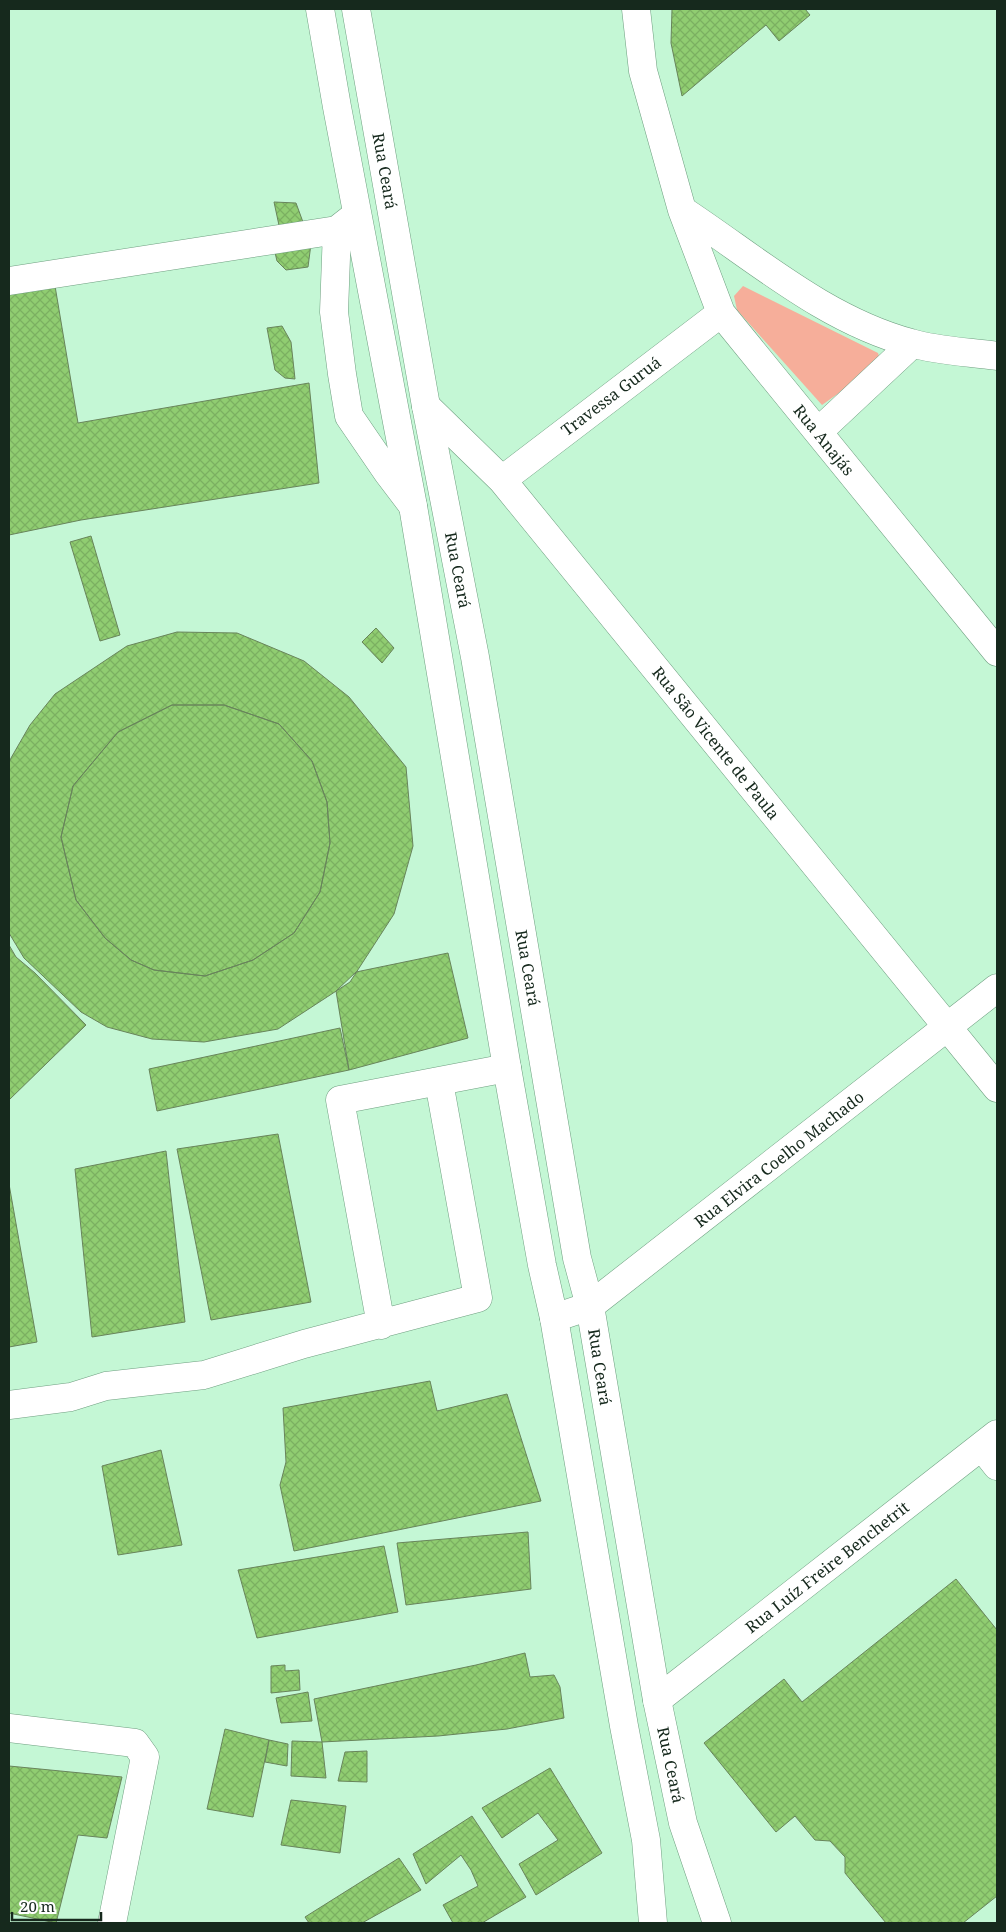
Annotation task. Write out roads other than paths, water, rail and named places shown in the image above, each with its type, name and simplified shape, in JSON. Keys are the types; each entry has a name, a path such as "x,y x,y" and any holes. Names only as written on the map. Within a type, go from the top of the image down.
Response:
{"main road":[{"path":"300,9 337,106"},
{"name":"Rua Ceará","path":"320,9 337,106 347,222 414,506 507,1068 542,1265 554,1318 622,1716 646,1840 653,1923"},
{"name":"Rua Ceará","path":"356,9 426,406 475,657 577,1258 590,1306 656,1700 683,1823 717,1923"},
{"name":"Rua Anajás","path":"636,9 643,71 682,210 720,313 997,652"},
{"path":"682,210 815,301 871,330 912,344 997,356"},
{"path":"9,281 347,222 334,312 342,374 350,416 388,473 414,506"},
{"name":"Travessa Guruá","path":"502,480 720,313"},
{"path":"818,432 912,344"},
{"name":"Rua São Vicente de Paula","path":"426,406 502,480 997,1088"},
{"name":"Rua Elvira Coelho Machado","path":"554,1318 590,1306 997,988"},
{"path":"381,1325 340,1100 507,1068"},
{"path":"9,1405 71,1398 106,1386 204,1375 304,1344 478,1298 439,1082"},
{"name":"Rua Luíz Freire Benchetrit","path":"656,1700 992,1449"},
{"path":"9,1728 135,1743 145,1757 112,1923"}]}
